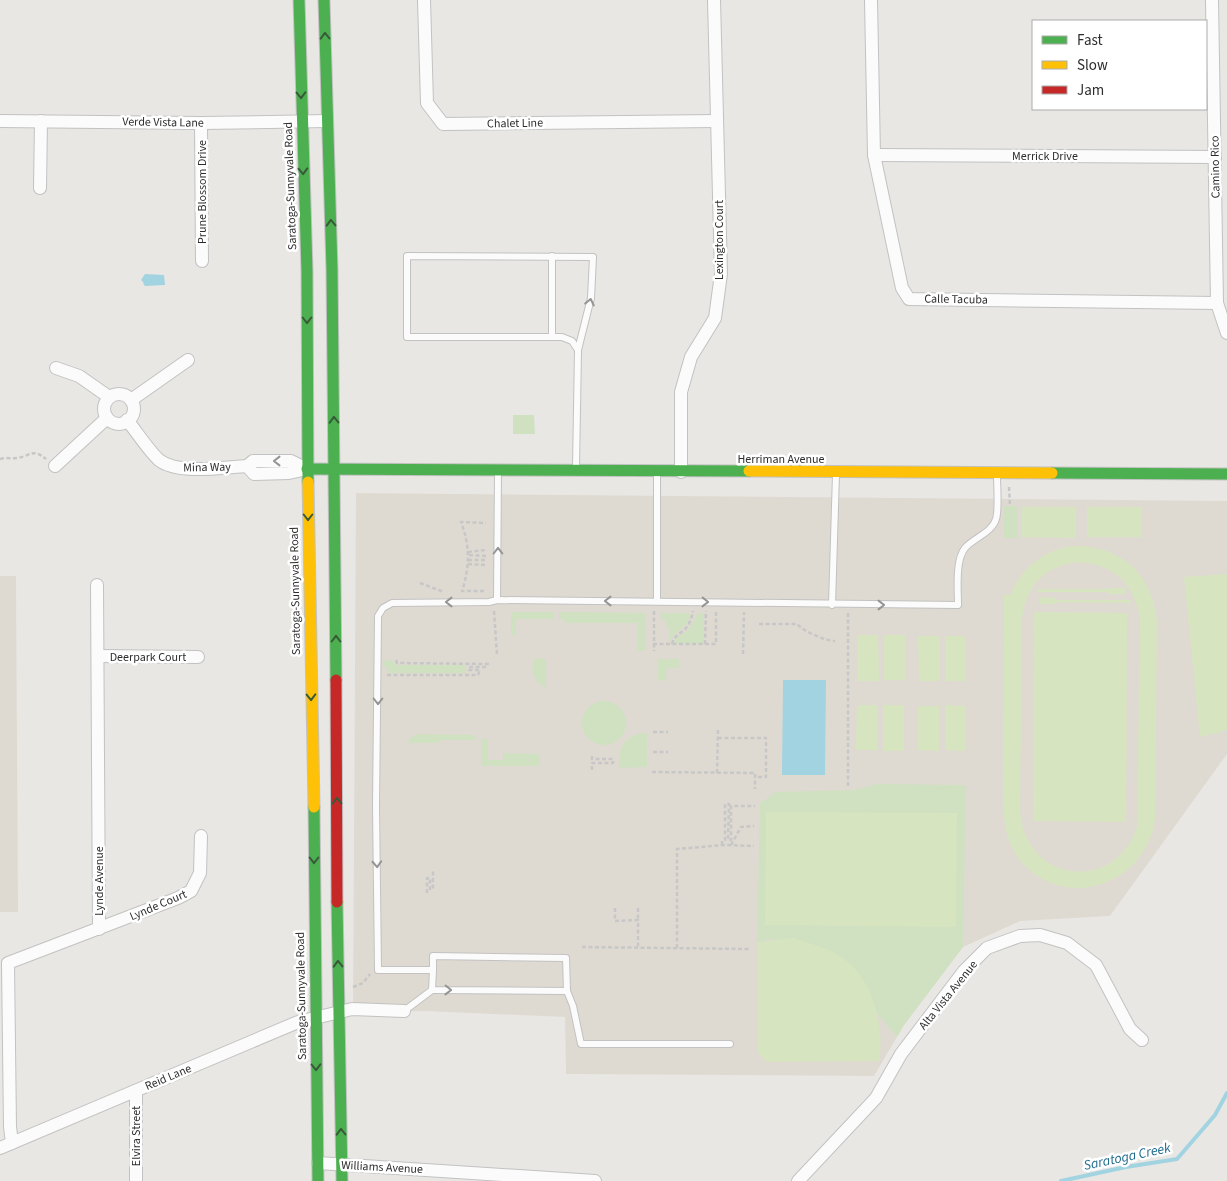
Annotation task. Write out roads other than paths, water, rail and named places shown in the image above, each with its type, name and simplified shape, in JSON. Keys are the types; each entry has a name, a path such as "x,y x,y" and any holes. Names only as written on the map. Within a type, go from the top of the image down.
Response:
{"main road":[{"name":"Saratoga-Sunnyvale Road","path":"299,0 301,122 307,271 307,469 314,822 318,1181"},
{"path":"324,0 332,270 338,1012 342,1181"},
{"name":"Mina Way","path":"307,469 335,469"},
{"name":"Herriman Avenue","path":"335,469 1227,474"}],"street":[{"name":"Chalet Line","path":"424,0 427,103 443,124 716,121"},
{"name":"Lexington Court","path":"682,472 681,392 691,357 715,318 721,274 714,0"},
{"name":"Calle Tacuba","path":"871,0 874,155 902,288 909,299 1217,303"},
{"name":"Camino Rico","path":"1212,0 1217,303 1227,333"},
{"name":"Verde Vista Lane","path":"0,121 201,123 327,121"},
{"path":"40,188 41,121"},
{"name":"Prune Blossom Drive","path":"201,123 202,261"},
{"name":"Merrick Drive","path":"874,155 1215,157"},
{"path":"131,400 188,360"},
{"path":"56,368 80,376 109,397"},
{"path":"123,395 131,400 133,414 127,420 119,423 112,422 107,418 104,411 109,397 123,395"},
{"path":"55,466 107,418"},
{"name":"Mina Way","path":"127,420 159,459 172,467 247,466 253,461 291,461 307,469"},
{"name":"Lynde Avenue","path":"12,1143 10,1127 8,963 99,929 97,586"},
{"name":"Deerpark Court","path":"98,656 198,657"},
{"name":"Lynde Court","path":"99,929 178,898 191,891 200,873 201,836"},
{"name":"Alta Vista Avenue","path":"798,1181 876,1098 901,1054 964,971 987,948 1020,936 1040,935 1067,944 1096,965 1130,1029 1142,1040"},
{"name":"Reid Lane","path":"0,1148 298,1022 357,1008 404,1011"},
{"name":"Elvira Street","path":"136,1091 136,1181"},
{"name":"Williams Avenue","path":"318,1163 595,1181"}],"lane":[{"path":"576,471 578,350 592,298 593,257 407,256 407,336 552,336 572,340 578,350"},
{"path":"552,256 552,336"},
{"path":"497,600 498,470"},
{"path":"656,602 657,472"},
{"path":"832,605 836,473"},
{"path":"433,970 378,970 376,806 378,616 382,608 392,602 489,602 497,600 958,605 958,577 960,561 965,548 983,536 996,519 997,473"},
{"path":"432,990 433,956 566,958 567,991 573,1006 581,1044 730,1044"},
{"path":"404,1011 432,990 567,991"}],"water":[{"path":"145,274 164,275 165,285 145,286 141,280"},
{"path":"783,680 826,680 825,775 782,775"}],"waterway":[{"name":"Saratoga Creek","path":"1061,1181 1126,1167 1177,1159 1215,1115 1227,1093"}]}
